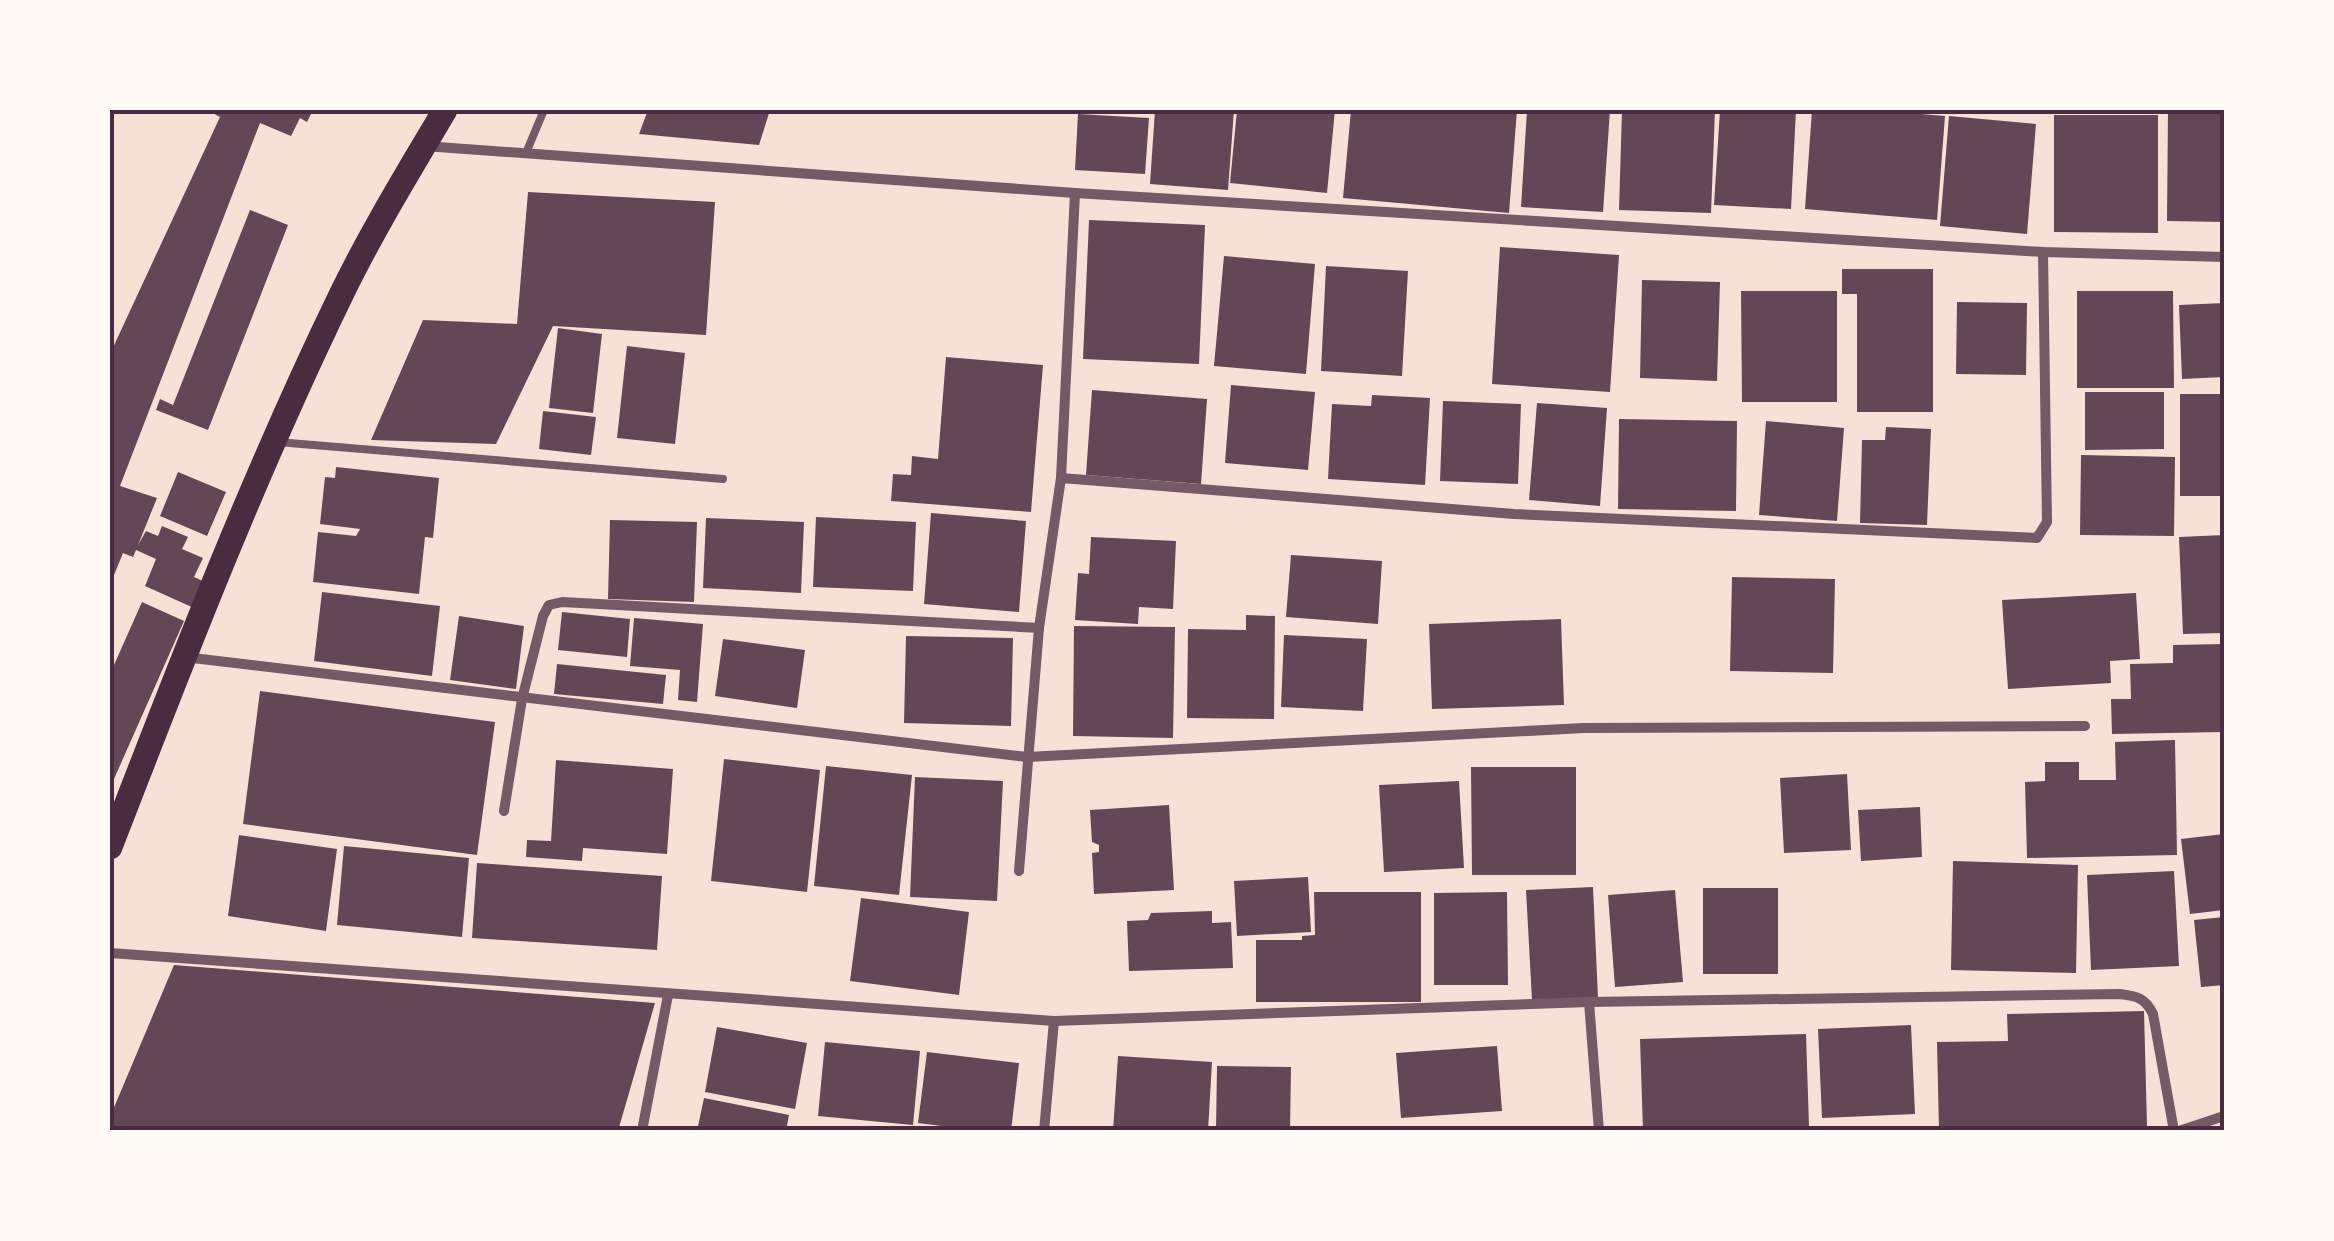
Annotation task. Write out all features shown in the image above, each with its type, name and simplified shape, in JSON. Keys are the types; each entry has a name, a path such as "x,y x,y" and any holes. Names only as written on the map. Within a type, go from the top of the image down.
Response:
{"main road":[{"path":"110,847 272,442 342,293 445,110"}],"street":[{"path":"423,146 1075,193 2044,252 2224,257"},
{"path":"1018,871 1039,628 1061,478 1075,193"},
{"path":"1061,478 1514,514 2037,538 2047,522 2044,252"},
{"path":"504,811 522,699 549,605 562,602 1039,628"},
{"path":"183,657 1027,757 1584,728 2085,726"},
{"path":"110,953 1054,1021 1588,1002 2119,994 2148,1002 2176,1131 2224,1116"},
{"path":"642,1131 668,995"},
{"path":"1588,1002 1599,1131"},
{"path":"1044,1131 1054,1021"}],"lane":[{"path":"526,152 544,110"},
{"path":"272,442 723,479"}],"building":[{"path":"207,110 313,110 307,122 300,118 291,136 260,123 120,486 157,498 138,545 146,531 158,536 162,526 188,537 182,549 203,558 194,577 205,582 194,608 145,586 156,559 136,550 133,557 123,553 110,585 110,354 220,117"},
{"path":"648,110 770,110 759,145 639,134"},
{"path":"1155,110 1234,110 1228,190 1150,184"},
{"path":"1237,110 1335,110 1327,193 1230,183"},
{"path":"1351,110 1517,110 1509,213 1343,198"},
{"path":"1527,110 1610,110 1603,212 1521,207"},
{"path":"1622,110 1715,110 1711,213 1619,210"},
{"path":"1720,110 1796,110 1791,209 1714,205"},
{"path":"1812,110 1945,116 1937,220 1805,209"},
{"path":"2168,110 2224,110 2224,222 2167,221"},
{"path":"1078,114 1149,118 1145,174 1075,170"},
{"path":"2054,115 2158,115 2158,233 2054,232"},
{"path":"1949,116 2036,124 2027,234 1940,226"},
{"path":"528,192 715,202 706,335 553,326 496,444 371,440 423,320 517,324"},
{"path":"250,210 288,225 208,430 156,410 160,399 173,405"},
{"path":"1089,220 1205,225 1199,364 1083,359"},
{"path":"1500,247 1619,255 1610,392 1492,384"},
{"path":"1224,256 1315,264 1306,374 1214,366"},
{"path":"1326,266 1408,271 1402,376 1321,371"},
{"path":"1842,269 1933,269 1933,412 1857,412 1857,294 1842,294"},
{"path":"1642,280 1720,282 1717,381 1640,378"},
{"path":"1741,291 1837,291 1837,402 1742,402"},
{"path":"2077,291 2173,291 2174,388 2077,388"},
{"path":"1957,302 2027,303 2026,375 1956,374"},
{"path":"2224,303 2224,377 2182,379 2179,305"},
{"path":"558,328 602,334 593,413 549,408"},
{"path":"627,346 685,353 675,444 617,438"},
{"path":"946,357 1043,365 1031,512 891,501 893,474 911,475 912,456 938,459"},
{"path":"1231,385 1315,392 1308,470 1225,463"},
{"path":"1092,390 1207,399 1201,484 1086,475"},
{"path":"2085,392 2164,392 2164,449 2085,450"},
{"path":"2180,394 2224,394 2224,496 2180,496"},
{"path":"1372,395 1430,398 1425,485 1328,479 1332,404 1371,406"},
{"path":"1443,401 1521,404 1518,484 1440,481"},
{"path":"1537,403 1607,408 1600,506 1529,500"},
{"path":"543,411 596,417 591,455 539,449"},
{"path":"1619,419 1737,421 1736,511 1618,509"},
{"path":"1766,421 1844,428 1837,521 1759,515"},
{"path":"1886,427 1931,429 1927,525 1860,523 1862,440 1885,440"},
{"path":"2081,455 2175,457 2174,536 2080,535"},
{"path":"336,467 439,478 433,538 425,537 419,594 313,582 318,532 356,536 360,529 320,524 325,477 335,478"},
{"path":"178,472 226,492 207,536 160,516"},
{"path":"931,513 1026,521 1019,612 924,604"},
{"path":"816,517 916,522 913,591 813,587"},
{"path":"706,518 804,522 801,593 703,588"},
{"path":"610,520 697,522 694,602 608,599"},
{"path":"2224,535 2224,633 2183,634 2179,537"},
{"path":"1091,537 1176,541 1173,609 1139,607 1138,624 1075,620 1078,573 1089,574"},
{"path":"1291,555 1382,561 1378,624 1286,617"},
{"path":"1732,577 1835,579 1833,673 1730,671"},
{"path":"322,592 440,606 432,676 314,661"},
{"path":"2136,593 2140,659 2110,661 2111,683 2008,689 2002,600"},
{"path":"142,602 184,621 110,788 110,674"},
{"path":"562,612 630,619 627,657 558,650"},
{"path":"1246,615 1275,616 1274,719 1187,718 1188,629 1246,630"},
{"path":"459,616 524,626 516,689 450,680"},
{"path":"634,618 703,624 697,702 678,700 680,670 630,666"},
{"path":"1561,619 1564,705 1432,709 1429,624"},
{"path":"1074,626 1175,627 1173,738 1073,736"},
{"path":"1284,635 1367,639 1363,711 1281,707"},
{"path":"906,636 1013,638 1011,726 904,723"},
{"path":"723,639 805,650 797,708 715,696"},
{"path":"2224,644 2224,732 2112,734 2111,699 2131,699 2130,664 2173,663 2173,645"},
{"path":"557,664 666,675 663,704 554,694"},
{"path":"260,691 495,722 477,855 243,824"},
{"path":"2175,740 2177,855 2027,858 2025,782 2045,781 2045,762 2079,762 2079,780 2116,780 2115,742"},
{"path":"724,759 820,770 807,892 711,881"},
{"path":"556,760 673,769 667,854 583,848 582,861 526,857 527,840 551,841"},
{"path":"826,766 912,775 899,895 814,886"},
{"path":"1471,767 1576,767 1576,875 1472,875"},
{"path":"1847,774 1851,850 1784,853 1780,778"},
{"path":"915,777 1003,781 997,901 910,897"},
{"path":"1459,781 1464,868 1384,872 1379,785"},
{"path":"1169,805 1174,890 1094,894 1092,853 1099,852 1099,845 1092,842 1090,810"},
{"path":"1920,807 1922,857 1861,861 1858,810"},
{"path":"2224,834 2224,910 2190,914 2181,839"},
{"path":"239,835 337,849 326,931 228,916"},
{"path":"344,846 469,858 462,937 337,925"},
{"path":"1953,861 2078,865 2076,973 1951,970"},
{"path":"477,863 662,876 657,950 472,938"},
{"path":"2174,871 2179,966 2091,970 2087,875"},
{"path":"1308,877 1311,932 1237,936 1234,881"},
{"path":"1593,887 1598,998 1532,1000 1526,890"},
{"path":"1703,888 1778,888 1778,974 1703,974"},
{"path":"1675,890 1683,982 1615,987 1608,895"},
{"path":"1314,892 1421,892 1421,1002 1256,1002 1256,940 1302,940 1302,936 1315,935"},
{"path":"1507,892 1508,985 1434,985 1434,893"},
{"path":"861,898 969,912 959,995 850,981"},
{"path":"1212,911 1212,923 1231,922 1233,968 1129,971 1127,921 1148,920 1151,913"},
{"path":"2224,917 2224,985 2201,987 2194,920"},
{"path":"174,965 655,1003 618,1131 110,1131 110,1117"},
{"path":"2144,1011 2147,1126 1939,1131 1937,1042 2008,1041 2007,1014"},
{"path":"1911,1025 1915,1114 1822,1118 1818,1029"},
{"path":"717,1027 807,1043 795,1109 705,1092"},
{"path":"1806,1034 1809,1126 1643,1131 1640,1039"},
{"path":"825,1042 920,1051 913,1125 818,1116"},
{"path":"1497,1046 1502,1111 1401,1118 1396,1053"},
{"path":"927,1052 1019,1063 1011,1131 918,1123"},
{"path":"1118,1056 1212,1062 1208,1131 1113,1131"},
{"path":"1217,1066 1291,1067 1290,1131 1216,1131"},
{"path":"704,1098 789,1115 786,1131 697,1131"}]}
